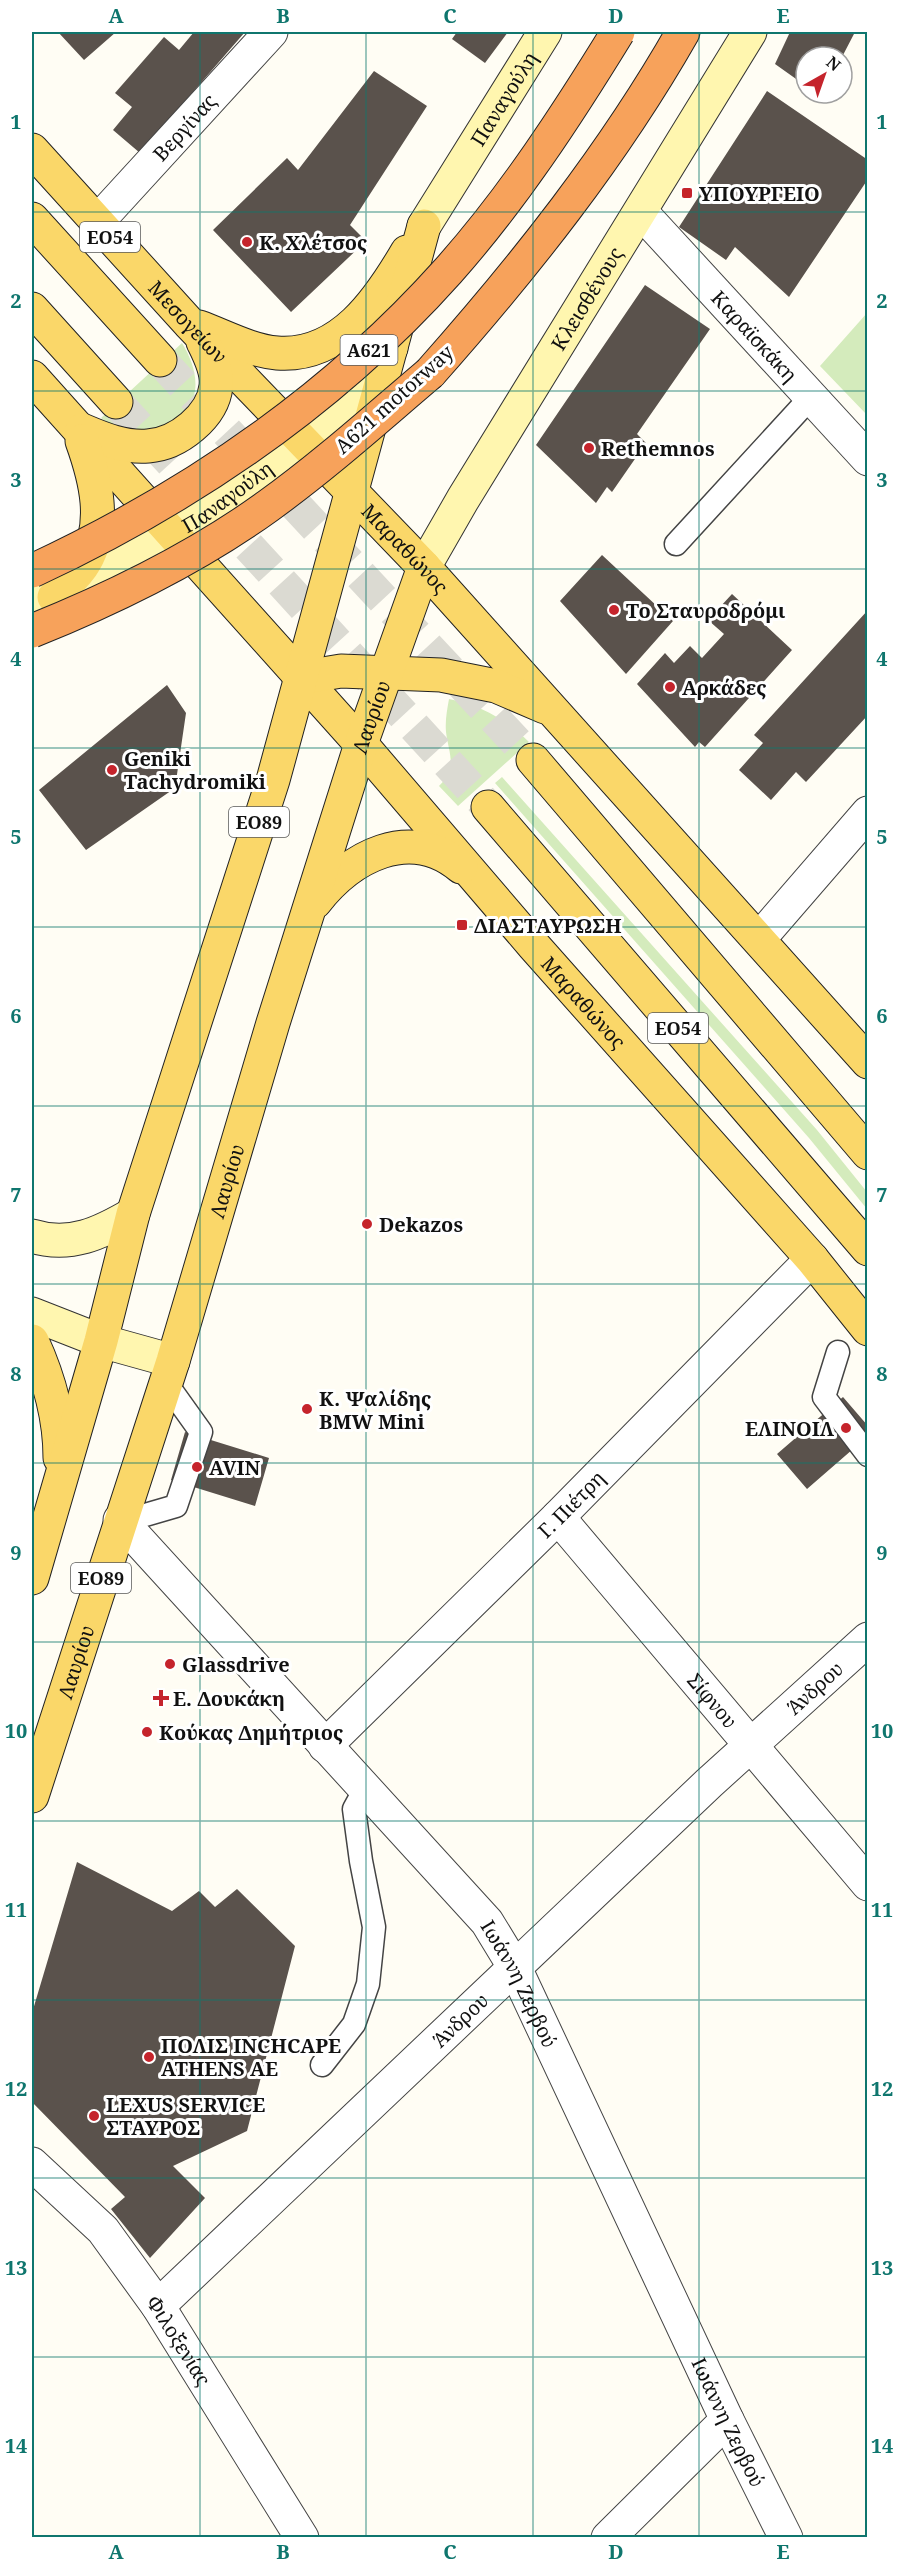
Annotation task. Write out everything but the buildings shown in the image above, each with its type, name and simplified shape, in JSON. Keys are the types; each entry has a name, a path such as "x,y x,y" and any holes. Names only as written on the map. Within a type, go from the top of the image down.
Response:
{"highway":[{"name":"Α621","path":"32,571 92,543 168,502 316,398 389,333 448,270 531,167 618,32"},
{"name":"A621 motorway","path":"32,631 136,585 174,565 267,507 351,441 430,373 488,307 585,182 683,32"}],"main road":[{"name":"Παναγούλη","path":"424,226 544,32"},
{"name":"Κλεισθένους","path":"424,567 463,499 750,32"},
{"name":"Μεσογείων","path":"32,150 189,323 351,490"},
{"name":"ΕΟ54","path":"32,219 160,360"},
{"path":"189,323 251,347 276,353 304,353 321,348 358,319 393,276 424,226"},
{"path":"351,490 424,226"},
{"path":"32,309 116,402"},
{"path":"77,428 126,446 148,446 168,442 193,426 208,405 217,385 214,366 204,343 189,323"},
{"name":"Παναγούλη","path":"43,601 172,535 321,427 355,392 391,348"},
{"name":"ΕΟ54","path":"32,377 299,678"},
{"path":"43,601 85,562 94,536 98,497 93,470 77,428"},
{"name":"Μαραθώνος","path":"351,490 424,567 867,1062"},
{"name":"ΕΟ89","path":"32,1578 101,1341 133,1214 273,780 351,490"},
{"name":"Λαυρίου","path":"32,1796 169,1372 361,744 424,567"},
{"path":"299,678 341,671 441,675 496,686 552,710"},
{"name":"Μαραθώνος","path":"299,678 361,744 534,946 812,1259 867,1329"},
{"path":"533,760 867,1154"},
{"name":"ΕΟ54","path":"488,807 867,1249"},
{"path":"309,911 328,886 346,871 394,847 413,845 433,850 452,859 485,887"},
{"path":"32,1236 56,1242 80,1239 133,1214"},
{"path":"32,1314 101,1341 169,1372"},
{"path":"32,1341 53,1403 60,1436 60,1481"}],"street":[{"name":"Βεργίνας","path":"97,222 271,32"},
{"name":"Καραϊσκάκη","path":"641,212 867,459"},
{"path":"759,939 795,900 867,813"},
{"name":"Γ. Πιέτρη","path":"325,1746 558,1517 812,1259"},
{"name":"Σίφνου","path":"558,1517 867,1884"},
{"name":"Ιωάννη Ζερβού","path":"121,1521 487,1922 515,1968 727,2420 786,2538"},
{"name":"Άνδρου","path":"158,2306 867,1639"},
{"name":"Φιλοξενίας","path":"32,2164 103,2230 158,2306 302,2538"},
{"path":"608,2538 727,2420"}],"lane":[{"path":"676,544 810,398"},
{"path":"838,1352 824,1396 867,1455"},
{"path":"121,1521 176,1506 201,1432 169,1372"},
{"path":"322,2065 354,2024 368,1984 374,1927 361,1862 354,1809 365,1789"}],"green space":[{"path":"867,313 867,415 820,366"},
{"path":"182,343 193,369 195,387 191,405 182,416 153,434 116,429 101,418"},
{"path":"449,699 472,705 492,714 529,742 458,806 439,786 449,773 451,761 446,728"},
{"path":"502,777 817,1130 867,1192 867,1209 809,1138 495,783"}],"tunnel":[{"path":"160,360 533,760"},
{"path":"116,402 488,807"}],"place":[{"name":"ΥΠΟΥΡΓΕΙΟ","path":"687,193"},
{"name":"Κ. Χλέτσος","path":"247,242"},
{"name":"Rethemnos","path":"589,448"},
{"name":"Το Σταυροδρόμι","path":"614,610"},
{"name":"Αρκάδες","path":"670,687"},
{"name":"Geniki Tachydromiki","path":"112,770"},
{"name":"ΔΙΑΣΤΑΥΡΩΣΗ","path":"462,925"},
{"name":"Dekazos","path":"367,1224"},
{"name":"Κ. Ψαλίδης BMW Mini","path":"307,1409"},
{"name":"ΕΛΙΝΟΙΛ","path":"846,1428"},
{"name":"AVIN","path":"197,1467"},
{"name":"Glassdrive","path":"170,1664"},
{"name":"Ε. Δουκάκη","path":"161,1698"},
{"name":"Κούκας Δημήτριος","path":"147,1732"},
{"name":"ΠΟΛΙΣ INCHCAPE ATHENS ΑΕ","path":"149,2057"},
{"name":"LEXUS SERVICE ΣΤΑΥΡΟΣ","path":"94,2116"}]}
